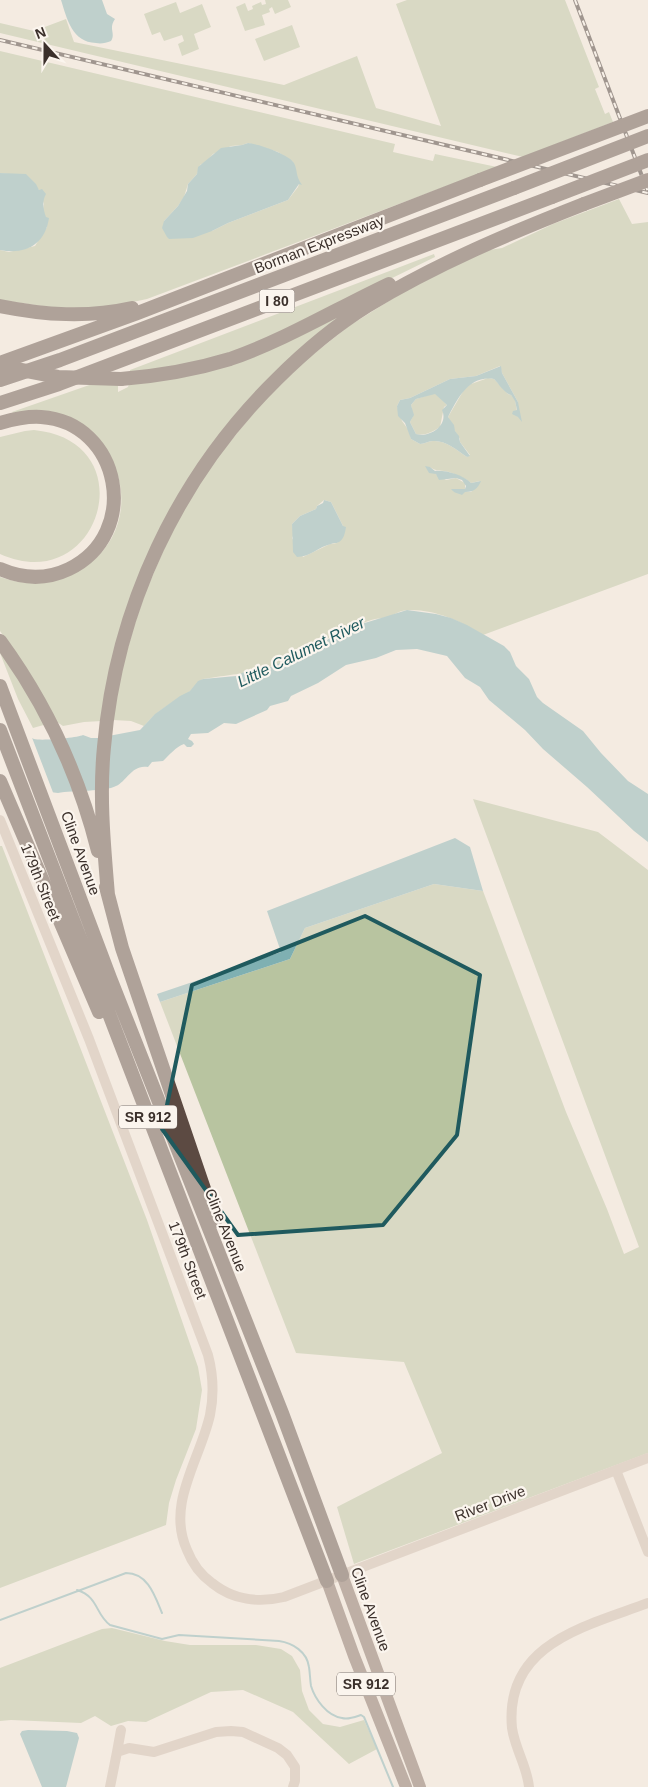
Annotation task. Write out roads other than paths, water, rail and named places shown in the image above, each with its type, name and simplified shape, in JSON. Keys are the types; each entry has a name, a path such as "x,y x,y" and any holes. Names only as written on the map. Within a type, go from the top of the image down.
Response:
{"highway":[{"path":"0,364 135,314 648,116"},
{"name":"Borman Expressway","path":"0,380 69,356 648,136"},
{"name":"I 80","path":"0,403 59,384 648,160"},
{"path":"0,364 58,376 121,379 194,369 230,359 298,330 425,267 648,180"},
{"path":"108,895 102,808 103,762 107,717 122,643 145,573 162,536 186,493 234,426 288,368 335,329 366,307 410,282 487,243"},
{"path":"0,306 28,312 86,315 137,307 193,291"},
{"path":"0,423 17,418 42,417 66,423 78,430 90,439 105,458 110,471 115,499 109,527 100,543 75,566 62,572 40,577 26,577 0,569"},
{"path":"2,643 36,694 72,768 86,810 122,948 218,1230 225,1270"},
{"name":"Cline Avenue","path":"0,686 113,987 282,1413 342,1575"},
{"name":"Cline Avenue","path":"0,730 327,1581"},
{"path":"0,780 103,1022 141,1100"}],"main road":[{"name":"Cline Avenue","path":"342,1575 420,1787"},
{"name":"Cline Avenue","path":"327,1581 354,1656 406,1787"}],"street":[{"name":"179th Street","path":"0,820 88,1039 208,1355 212,1380 212,1406 207,1426 186,1485 181,1508 180,1524 186,1548 194,1563 209,1581 224,1591 242,1598 278,1599 342,1575"},
{"name":"River Drive","path":"342,1575 648,1458"},
{"path":"616,1470 648,1552"},
{"path":"529,1787 526,1771 514,1740 512,1722 515,1696 524,1672 543,1649 561,1636 648,1603"},
{"path":"110,1787 122,1730"},
{"path":"117,1752 129,1748 154,1752 216,1732 243,1732 278,1748 287,1755 295,1767 296,1780 293,1787"}],"water":[{"path":"61,0 102,0 107,14 115,19 112,26 113,36 111,41 98,43 81,39 68,22"},
{"path":"248,143 259,145 286,156 294,163 302,185 299,184 288,200 212,231 193,238 169,239 162,228 164,221 178,206 187,191 188,184 197,174 198,167 221,148"},
{"path":"0,173 26,174 39,190 42,189 46,194 43,205 46,217 49,218 47,227 43,235 32,246 18,251 0,250"},
{"path":"501,366 502,373 518,402 522,422 512,414 513,411 517,410 511,395 494,379 485,379 471,384 465,389 448,417 454,425 460,442 470,456 467,457 442,442 431,441 420,444 411,439 405,423 398,416 397,406 400,400 410,398 450,379 476,376","holes":["435,394 447,405 442,410 443,421 437,429 427,434 416,434 410,422 414,415 411,405 416,399"]},
{"path":"425,466 435,471 459,475 471,483 481,481 475,489 462,495 451,489 465,489 466,486 462,480 456,478 439,480 436,474 429,473"},
{"path":"324,500 331,502 343,526 346,527 345,534 338,543 326,545 302,557 297,557 293,552 292,524 300,516 316,509"},
{"path":"407,610 451,618 504,646 510,652 516,666 529,679 537,697 583,731 628,781 648,794 648,842 543,749 525,730 489,700 480,687 465,678 447,656 417,649 396,650 376,658 346,665 318,683 291,696 288,701 270,706 267,710 236,724 224,723 208,733 191,734 188,739 194,744 191,747 187,747 184,744 181,745 163,761 152,762 148,767 134,770 120,784 111,788 58,793 50,792 27,736 38,740 83,735 98,738 140,730 155,714 190,691 198,681 236,676 244,672 250,674 262,666 271,667 313,649 332,636 355,626"},
{"path":"455,838 470,847 483,891 434,884 305,928 290,959 160,1002 157,994 281,952 267,911"},
{"path":"22,1731 77,1733 79,1738 66,1787 42,1787 20,1734"}],"waterway":[{"path":"0,1620 126,1573 134,1574 145,1581 150,1587 162,1613"},
{"path":"77,1590 93,1601 105,1621 110,1625 162,1639 179,1635 279,1641 294,1646 308,1662 311,1686 322,1706 337,1717 347,1719 361,1715 364,1717 393,1787"}],"railway":[{"path":"575,0 648,192"},
{"path":"0,40 648,193"}],"water label":[{"name":"Little Calumet River","path":"301,652"}]}
